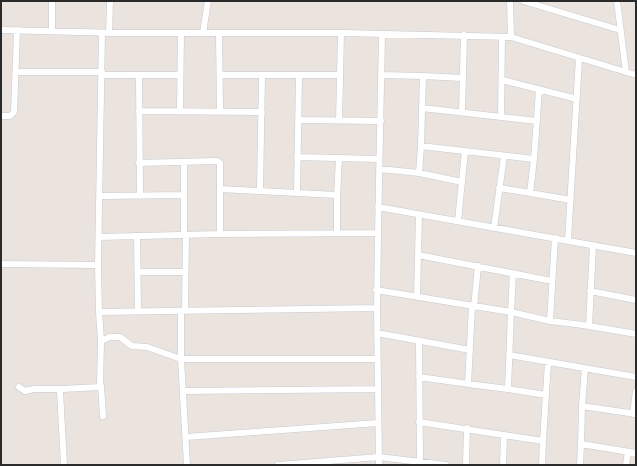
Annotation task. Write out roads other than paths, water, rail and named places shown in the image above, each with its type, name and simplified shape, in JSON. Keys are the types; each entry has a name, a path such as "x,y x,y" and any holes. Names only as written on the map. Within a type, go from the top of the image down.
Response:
{"street":[{"path":"52,1 52,31"},
{"path":"109,33 110,1"},
{"path":"203,33 208,1"},
{"path":"510,1 511,37"},
{"path":"523,1 546,4 620,30"},
{"path":"617,1 626,72"},
{"path":"1,30 102,33 341,33 511,37 636,75"},
{"path":"1,116 10,116 14,112 17,30"},
{"path":"102,33 98,265 103,416"},
{"path":"180,111 181,33"},
{"path":"219,33 220,111"},
{"path":"339,121 341,33"},
{"path":"379,465 376,290 382,34"},
{"path":"462,112 464,35"},
{"path":"501,117 502,37"},
{"path":"568,240 579,58"},
{"path":"16,72 180,76"},
{"path":"139,75 140,195"},
{"path":"220,76 340,76"},
{"path":"260,190 262,76"},
{"path":"297,192 299,76"},
{"path":"382,76 463,78"},
{"path":"419,173 423,76"},
{"path":"502,80 577,99"},
{"path":"531,193 539,90"},
{"path":"422,108 537,121"},
{"path":"139,111 262,112"},
{"path":"298,120 381,121"},
{"path":"421,146 534,159"},
{"path":"458,221 465,151"},
{"path":"494,228 504,156"},
{"path":"297,157 379,158"},
{"path":"337,233 339,158"},
{"path":"139,163 217,161 220,163 220,234"},
{"path":"184,162 185,272 181,359 187,465"},
{"path":"379,170 419,173 462,182"},
{"path":"220,188 333,194 337,197"},
{"path":"499,188 571,200"},
{"path":"100,196 184,195"},
{"path":"378,207 636,253"},
{"path":"417,298 419,214"},
{"path":"99,237 220,234 378,233"},
{"path":"137,236 138,311"},
{"path":"550,322 555,238"},
{"path":"589,326 593,245"},
{"path":"418,254 552,281"},
{"path":"1,264 98,265"},
{"path":"469,384 473,307 478,266"},
{"path":"138,272 185,272"},
{"path":"508,389 513,273"},
{"path":"376,290 417,298 511,312 550,322 589,326 636,334"},
{"path":"590,291 636,300"},
{"path":"99,312 376,308"},
{"path":"377,333 470,350"},
{"path":"101,341 110,337 120,337 132,346 147,347 181,359 377,359"},
{"path":"419,341 420,462"},
{"path":"509,355 636,377"},
{"path":"542,465 548,362"},
{"path":"580,465 585,368"},
{"path":"419,376 546,395"},
{"path":"19,386 25,391 99,388 101,386"},
{"path":"62,389 59,393 64,465"},
{"path":"183,391 378,389"},
{"path":"582,406 635,414 636,392"},
{"path":"419,422 467,428 543,441"},
{"path":"186,437 378,423"},
{"path":"466,465 467,428"},
{"path":"503,465 504,435"},
{"path":"581,444 636,453"},
{"path":"626,465 628,452"},
{"path":"278,465 379,457 446,465"}]}
